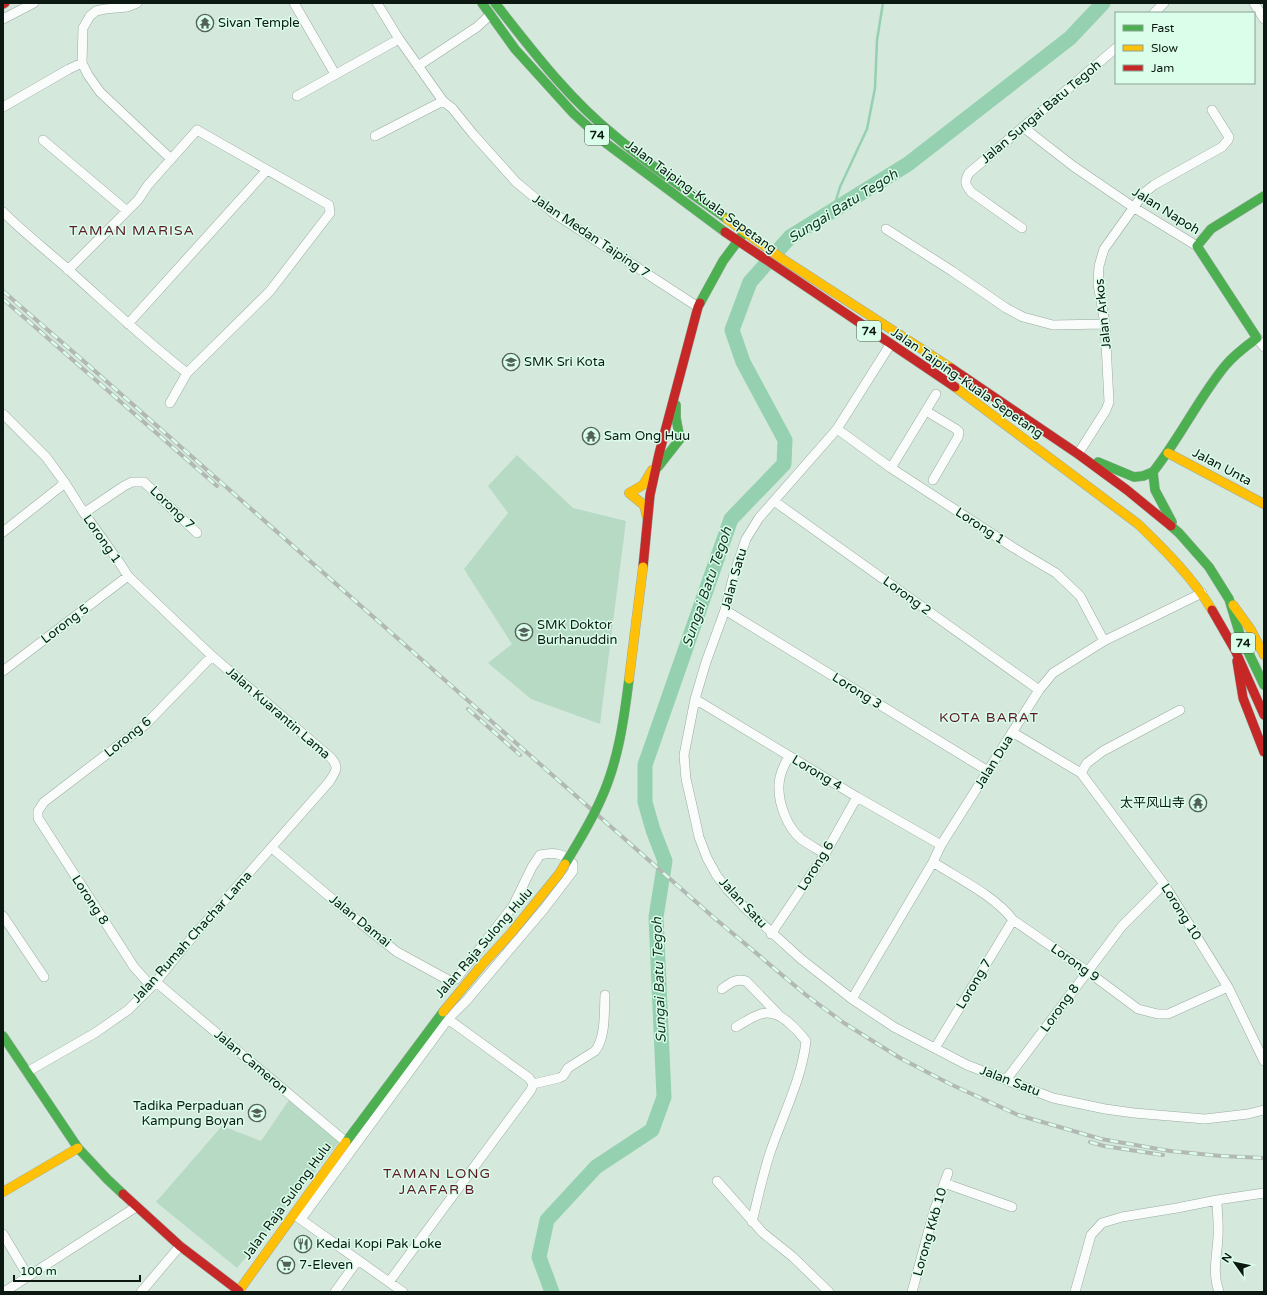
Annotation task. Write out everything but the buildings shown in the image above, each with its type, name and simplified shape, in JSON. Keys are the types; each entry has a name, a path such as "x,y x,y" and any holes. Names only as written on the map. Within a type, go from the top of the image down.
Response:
{"main road":[{"name":"Jalan Taiping-Kuala Sepetang","path":"482,3 515,49 573,113 601,139 749,250 965,394 1119,509 1156,541 1202,593 1235,650 1264,715"},
{"name":"Jalan Taiping-Kuala Sepetang","path":"500,5 543,64 578,102 614,136 781,258 946,365 1078,454 1127,490 1179,533 1209,567 1228,599 1240,636 1264,685"},
{"path":"1197,246 1211,229 1264,196"},
{"path":"648,522 644,506 629,493 644,485 651,474 659,454 698,307 723,261 744,232"},
{"name":"Jalan Napoh","path":"1197,246 1256,338"},
{"path":"1078,454 1134,477 1143,476 1153,472 1168,453 1200,400 1225,365 1238,352 1256,338"},
{"path":"656,469 680,439 676,418 677,390"},
{"name":"Jalan Unta","path":"1168,453 1264,504"},
{"name":"Jalan Raja Sulong Hulu","path":"238,1291 297,1217 346,1142 446,1016 481,966 512,932 559,874 587,829 602,798 619,744 626,705 643,567 650,495 659,454"},
{"path":"1153,472 1155,490 1166,513 1179,533"},
{"path":"1156,541 1153,524 1159,520 1164,520"},
{"path":"1228,599 1251,630 1264,655"},
{"path":"1235,650 1243,698 1264,752"},
{"path":"3,1036 78,1148 107,1180 180,1246 238,1291"},
{"path":"3,1192 78,1148"}],"street":[{"path":"3,19 34,3"},
{"path":"137,3 127,7 96,11 90,16 84,28 82,63 88,75 100,92 172,159"},
{"path":"294,3 335,74"},
{"name":"Jalan Medan Taiping 7","path":"377,3 399,39 443,101 452,108 516,182 552,212 698,307"},
{"path":"1155,12 1164,3"},
{"path":"1254,3 1264,19"},
{"path":"418,66 477,27 490,15"},
{"path":"297,96 399,39"},
{"name":"Jalan Sungai Batu Tegoh","path":"1022,228 971,192 965,180 967,176 1115,49"},
{"path":"3,107 82,63"},
{"path":"375,136 443,101"},
{"name":"Jalan Arkos","path":"1078,454 1106,410 1109,402 1105,324 1098,284 1099,266 1104,249 1144,193 1154,185 1226,144 1229,136 1212,110"},
{"name":"Jalan Napoh","path":"1023,127 1073,166 1133,207 1197,246"},
{"path":"68,270 127,212 138,200 148,185 197,130 329,205 330,213 270,291 187,373 170,403"},
{"path":"43,140 127,212"},
{"path":"128,324 267,170"},
{"path":"3,212 157,350 187,373"},
{"path":"886,229 952,271 1006,308 1023,317 1053,325 1105,324"},
{"name":"Jalan Napoh","path":"1256,338 1264,347"},
{"name":"Jalan Satu","path":"890,345 837,429 759,518 746,539 734,574 726,610 706,662 694,699 684,755 686,779 699,836 707,858 728,890 771,934 801,959 852,999 894,1027 967,1065 1053,1098 1134,1114 1179,1118 1205,1118 1248,1114 1264,1110"},
{"path":"891,468 936,394"},
{"path":"926,411 959,432 958,438 933,480"},
{"name":"Lorong 1","path":"3,414 46,457 128,576 212,656"},
{"name":"Lorong 1","path":"837,429 891,468 1014,548 1056,573 1080,596 1104,641"},
{"name":"Lorong 7","path":"84,513 124,486 132,482 144,482 197,533"},
{"path":"3,531 65,483"},
{"name":"Lorong 2","path":"774,501 1039,690"},
{"name":"Lorong 5","path":"3,671 128,576"},
{"name":"Jalan Dua","path":"852,999 933,862 941,845 1039,690 1053,673 1104,641 1202,593"},
{"name":"Lorong 3","path":"726,610 988,771"},
{"name":"Lorong 6","path":"38,811 44,802 145,725 212,656"},
{"name":"Jalan Kuarantin Lama","path":"212,656 336,763 336,771 329,782 272,848"},
{"name":"Lorong 4","path":"694,699 941,845"},
{"path":"1081,773 1087,763 1103,751 1180,710"},
{"name":"Lorong 10","path":"1012,732 1081,773 1164,884 1228,987 1264,1061"},
{"path":"789,756 782,769 779,785 784,812 792,829 801,838 825,854"},
{"name":"Lorong 6","path":"771,934 825,854 858,797"},
{"name":"Lorong 8","path":"38,811 38,818 53,843 134,967 153,984"},
{"name":"Jalan Damai","path":"272,848 397,952 450,981 456,979 513,906 540,854 552,852 570,860 573,864 573,871 544,909 467,1000 446,1016"},
{"name":"Jalan Rumah Chachar Lama","path":"27,1072 100,1029 128,1010 153,984 272,848"},
{"name":"Lorong 9","path":"933,862 997,902 1013,920 1087,971 1138,1009 1158,1014 1168,1014 1189,1006 1228,987"},
{"name":"Lorong 8","path":"1006,1080 1122,926 1164,884"},
{"path":"3,916 44,977"},
{"name":"Lorong 7","path":"935,1048 1013,920"},
{"path":"722,989 734,980 740,979 746,981 779,1015 799,1031 806,1041 805,1053 797,1078 770,1152 752,1222"},
{"name":"Jalan Cameron","path":"153,984 346,1142"},
{"path":"533,1084 563,1076 568,1068 595,1051 602,1033 605,995"},
{"path":"736,1027 755,1016 770,1012 779,1015"},
{"path":"403,1292 297,1217 446,1016 529,1078 533,1084"},
{"path":"389,1282 531,1090 533,1084"},
{"name":"Lorong Kkb 10","path":"912,1292 934,1211 948,1173"},
{"path":"717,1181 763,1233 794,1257 829,1292"},
{"path":"944,1183 1012,1207"},
{"path":"1075,1292 1091,1235 1102,1223 1217,1200 1264,1193"},
{"path":"1217,1200 1218,1237 1215,1265 1216,1281 1219,1292"},
{"path":"4,1292 16,1289 28,1276 136,1207"},
{"path":"3,1234 28,1276"},
{"path":"141,1292 180,1246"},
{"path":"335,1292 358,1260"}],"green space":[{"path":"517,455 573,508 626,521 600,724 531,699 488,663 512,644 464,569 508,513 488,486"},
{"path":"289,1100 339,1142 237,1268 156,1202 222,1126 261,1141"}],"waterway":[{"path":"833,210 840,187 867,129 875,88 877,40 883,3"},
{"name":"Sungai Batu Tegoh","path":"552,1292 539,1257 547,1220 596,1167 652,1130 664,1097 656,917 665,861 653,830 645,802 645,765 731,519 784,464 785,440 743,362 732,330 750,282 790,237 908,164 1070,38 1103,3"}],"railway":[{"path":"3,291 712,916 806,995 844,1023 900,1058 950,1084 1018,1115 1101,1139 1170,1151 1264,1158"},
{"path":"3,299 217,486"},
{"path":"468,709 520,755"},
{"path":"1090,1142 1104,1146 1163,1155"}],"traffic: fast":[{"path":"482,3 515,49 573,113 607,144 725,232"},
{"path":"495,3 551,73 598,121 642,158 727,219"},
{"path":"1153,472 1225,366 1236,354 1257,338 1197,246 1211,229 1264,196"},
{"path":"700,303 723,261 743,234"},
{"path":"658,467 680,439 676,418 676,405"},
{"path":"1098,462 1134,477 1143,476 1153,472 1155,490 1172,522"},
{"path":"1171,526 1209,567 1229,599 1240,635 1264,685"},
{"path":"565,864 589,824 607,785 620,740 629,679"},
{"path":"346,1142 443,1012"},
{"path":"3,1036 78,1148 123,1194"}],"traffic: slow":[{"path":"727,219 781,258 951,368"},
{"path":"955,387 1138,524 1168,554 1187,576 1212,610"},
{"path":"1168,453 1264,504"},
{"path":"647,517 644,505 629,493 643,485 652,470"},
{"path":"629,679 643,567"},
{"path":"1233,605 1251,630 1264,655"},
{"path":"443,1012 481,966 512,932 559,874 565,864"},
{"path":"238,1292 346,1142"},
{"path":"3,1192 78,1148"}],"traffic: jam":[{"path":"725,232 955,387"},
{"path":"643,567 650,495 659,454 700,303"},
{"path":"951,368 1078,454 1127,490 1171,526"},
{"path":"1212,610 1235,650 1264,715"},
{"path":"1237,661 1243,698 1264,752"},
{"path":"123,1194 180,1246 239,1291"}],"place":[{"name":"Sivan Temple","path":"205,23"},
{"name":"SMK Sri Kota","path":"511,362"},
{"name":"Sam Ong Huu","path":"591,436"},
{"name":"SMK Doktor Burhanuddin","path":"524,632"},
{"name":"太平风山寺","path":"1198,803"},
{"name":"Tadika Perpaduan Kampung Boyan","path":"257,1113"},
{"name":"Kedai Kopi Pak Loke","path":"303,1244"},
{"name":"7-Eleven","path":"286,1265"}],"district":[{"name":"TAMAN MARISA","path":"132,230"},
{"name":"KOTA BARAT","path":"989,717"},
{"name":"TAMAN LONG JAAFAR B","path":"437,1182"}]}
